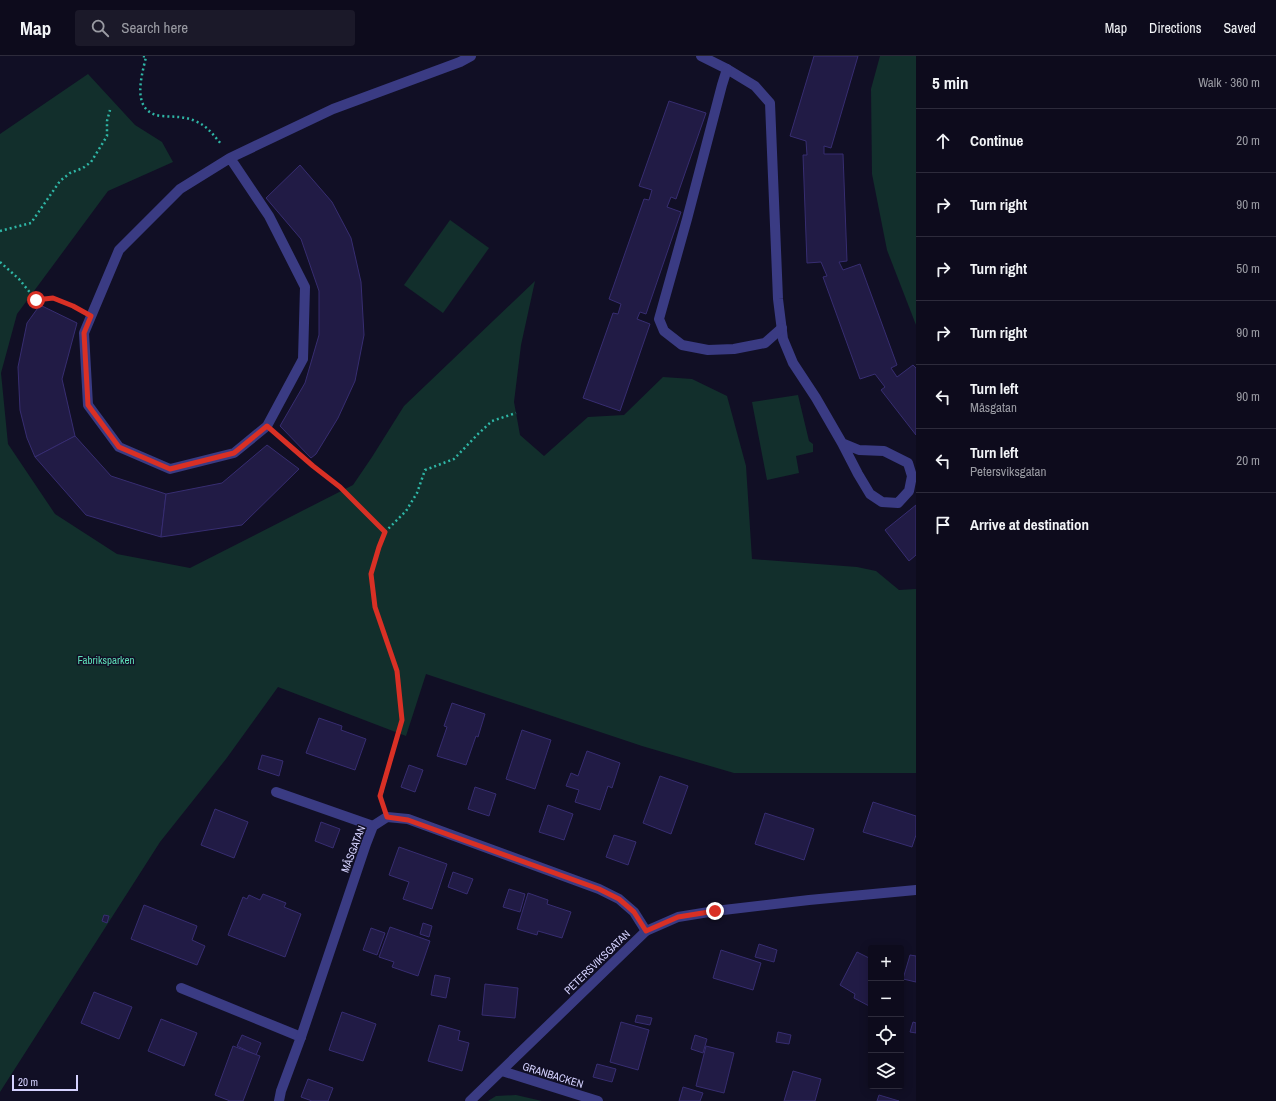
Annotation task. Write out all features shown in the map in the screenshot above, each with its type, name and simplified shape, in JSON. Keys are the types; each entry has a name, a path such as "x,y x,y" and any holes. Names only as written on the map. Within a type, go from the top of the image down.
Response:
{"street":[{"path":"230,158 269,216 305,287 303,359 267,426 234,453 170,469 119,447 88,405 84,333 119,250 180,189 230,158 333,110 460,62 471,56"},
{"path":"701,56 727,69 755,86 770,102 777,284 784,339 792,363 816,398 870,494 882,502 898,503 909,492 912,476 908,463 884,451 859,450 842,443"},
{"path":"727,69 659,319 664,331 682,345 708,350 734,349 765,343 782,328"},
{"path":"276,792 373,826"},
{"path":"387,817 408,820 599,889 624,903 634,912 646,931"},
{"name":"MÅSGATAN","path":"280,1101 281,1091 301,1037 366,844 373,826 387,817"},
{"name":"PETERSVIKSGATAN","path":"470,1101 646,931 678,917 715,911 916,890"},
{"path":"181,988 301,1037"},
{"name":"GRANBACKEN","path":"502,1071 598,1101"}],"path":[{"path":"143,56 146,57 139,96 144,107 153,114 187,118 196,121 204,125 213,134"},
{"path":"0,231 31,223 60,181 91,162 107,136 107,121 110,110"},
{"path":"0,262 19,279 36,300 53,298 73,306 91,316"},
{"path":"387,817 380,796 402,720 397,671 375,607 371,574 379,547 385,532 406,511 417,493 425,470 454,459 492,421 516,413"},
{"path":"267,426 340,487 385,532"}],"green space":[{"path":"880,56 916,56 916,325 887,250 872,174 871,89"},
{"name":"Fabriksparken","path":"88,74 135,125 162,142 173,162 108,191 17,314 1,373 8,444 55,514 117,554 190,568 353,485 404,406 535,281 521,345 514,402 520,435 544,456 588,417 624,415 663,377 692,379 727,396 746,466 752,559 857,567 876,571 899,590 916,589 916,773 734,773 642,746 426,674 406,736 278,687 226,759 160,842 0,1092 0,134"},
{"path":"450,220 489,248 443,313 404,285"},
{"path":"798,395 809,441 813,444 813,452 796,456 799,473 767,480 752,402"},
{"path":"516,1095 542,1101 488,1101 496,1096"}],"building":[{"path":"814,56 858,56 831,148 824,146 824,154 843,154 847,261 839,262 843,270 860,264 897,365 891,368 897,377 913,365 916,368 916,435 881,390 885,387 875,374 860,379 823,277 827,276 821,262 807,263 803,155 807,155 806,141 790,136"},
{"path":"669,101 706,113 676,199 671,197 667,207 681,212 646,314 640,312 637,319 650,324 620,411 583,398 613,313 618,314 621,304 609,299 644,199 649,200 652,190 639,186"},
{"path":"300,165 332,202 351,238 361,282 364,335 355,381 338,418 316,454 311,458 280,426 305,383 319,335 319,291 301,239 266,198"},
{"path":"40,305 77,323 62,379 75,436 35,457 27,438 20,410 18,367 27,323"},
{"path":"75,436 111,476 166,494 161,537 86,515 35,457"},
{"path":"267,445 299,469 242,525 161,537 166,494 222,483"},
{"path":"916,505 916,555 909,561 885,530"},
{"path":"452,703 485,714 478,737 476,736 466,765 437,756 447,727 444,726"},
{"path":"319,718 342,726 341,730 366,739 355,770 306,753"},
{"path":"522,730 551,740 535,789 506,779"},
{"path":"587,751 620,763 612,788 608,786 600,810 575,802 579,790 566,786 571,773 578,776"},
{"path":"262,755 283,761 279,776 258,769"},
{"path":"409,765 423,770 415,792 401,787"},
{"path":"660,776 688,786 671,834 643,823"},
{"path":"475,787 496,794 489,816 468,809"},
{"path":"873,802 916,816 916,835 912,847 863,832"},
{"path":"548,805 573,814 564,840 539,832"},
{"path":"215,809 248,822 234,858 201,845"},
{"path":"765,813 814,829 804,860 755,844"},
{"path":"321,822 340,829 333,848 315,841"},
{"path":"614,835 636,842 628,865 606,857"},
{"path":"399,847 447,864 432,909 403,899 409,882 389,875"},
{"path":"453,872 473,879 467,894 448,887"},
{"path":"509,889 525,894 520,912 503,907"},
{"path":"528,893 548,900 547,904 571,912 562,938 538,931 537,935 517,929"},
{"path":"263,894 286,903 284,907 301,914 285,957 228,935 243,897 247,899 249,895 260,900"},
{"path":"144,905 197,926 192,940 205,946 197,965 131,939"},
{"path":"104,915 109,916 107,923 102,921"},
{"path":"423,923 432,926 429,937 420,934"},
{"path":"390,927 430,941 418,976 392,967 394,962 379,957"},
{"path":"371,928 385,933 377,955 363,950"},
{"path":"759,944 777,950 774,962 755,957"},
{"path":"721,950 761,963 753,990 713,978"},
{"path":"857,952 868,958 868,1005 854,998 855,994 840,985"},
{"path":"910,955 916,956 916,982 904,979"},
{"path":"435,975 450,978 446,998 431,995"},
{"path":"485,984 518,988 515,1018 482,1015"},
{"path":"94,992 132,1007 119,1039 81,1023"},
{"path":"342,1012 376,1024 363,1061 329,1050"},
{"path":"637,1015 652,1018 650,1025 635,1022"},
{"path":"161,1019 197,1033 184,1066 148,1051"},
{"path":"621,1022 649,1030 638,1070 610,1062"},
{"path":"913,1022 916,1023 916,1033 910,1032"},
{"path":"439,1025 460,1031 458,1040 469,1043 462,1071 428,1061"},
{"path":"778,1032 791,1035 789,1044 776,1042"},
{"path":"242,1035 261,1043 256,1055 237,1046"},
{"path":"695,1035 707,1039 703,1053 691,1049"},
{"path":"233,1046 260,1056 243,1101 230,1101 215,1095"},
{"path":"706,1046 734,1053 724,1093 696,1086"},
{"path":"597,1064 616,1069 612,1082 593,1077"},
{"path":"793,1071 821,1079 815,1101 784,1101"},
{"path":"308,1079 333,1088 328,1101 312,1101 301,1097"},
{"path":"683,1087 703,1093 700,1101 679,1101"},
{"path":"879,1095 899,1101 877,1101"}],"route":[{"path":"36,300 53,298 73,306 91,316 84,333 88,405 119,447 170,469 234,453 267,426 340,487 385,532 371,574 375,607 397,671 402,720 380,796 387,817 408,820 599,889 619,899 634,912 646,931 678,917 715,911"}]}
